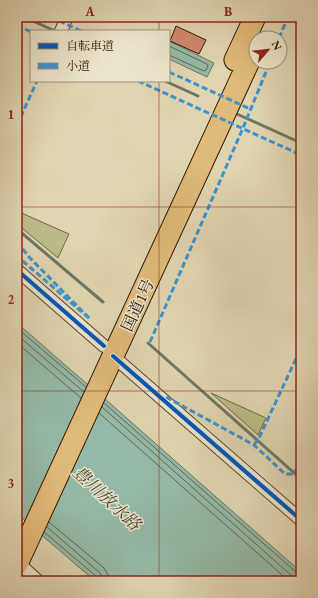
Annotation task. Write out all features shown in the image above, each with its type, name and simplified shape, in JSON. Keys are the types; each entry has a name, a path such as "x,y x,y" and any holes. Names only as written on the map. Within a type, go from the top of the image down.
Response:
{"highway":[{"name":"国道1号","path":"19,552 255,17"},
{"path":"263,30 269,17"},
{"name":"国道1号","path":"105,359 248,63"}],"street":[{"path":"17,270 105,359 301,520"},
{"path":"19,552 38,581"}],"shaded area":[{"path":"17,211 69,234 58,258 17,224"},
{"path":"211,393 266,418 258,435"}],"water":[{"path":"170,41 214,63 207,77 170,59"},
{"name":"豊川放水路","path":"17,323 301,572 301,581 95,581 17,514"}],"building":[{"path":"176,26 206,40 199,54 170,41"}],"waterway":[{"path":"24,17 53,30"},
{"path":"167,82 198,96"},
{"path":"237,114 301,143"},
{"path":"17,229 103,302"},
{"path":"148,343 301,479"}],"marked path":[{"path":"51,17 79,30"},
{"path":"282,30 288,17"},
{"path":"17,25 30,32"},
{"path":"150,342 267,70"},
{"path":"170,72 250,109"},
{"path":"17,125 37,82"},
{"path":"140,82 301,155"},
{"path":"17,242 30,258 90,319 17,256"},
{"path":"254,445 259,438 301,348"},
{"path":"166,397 254,445 285,474 292,474 297,469 301,471"}],"cycle path":[{"path":"17,270 104,346"},
{"path":"113,356 301,520"}]}
